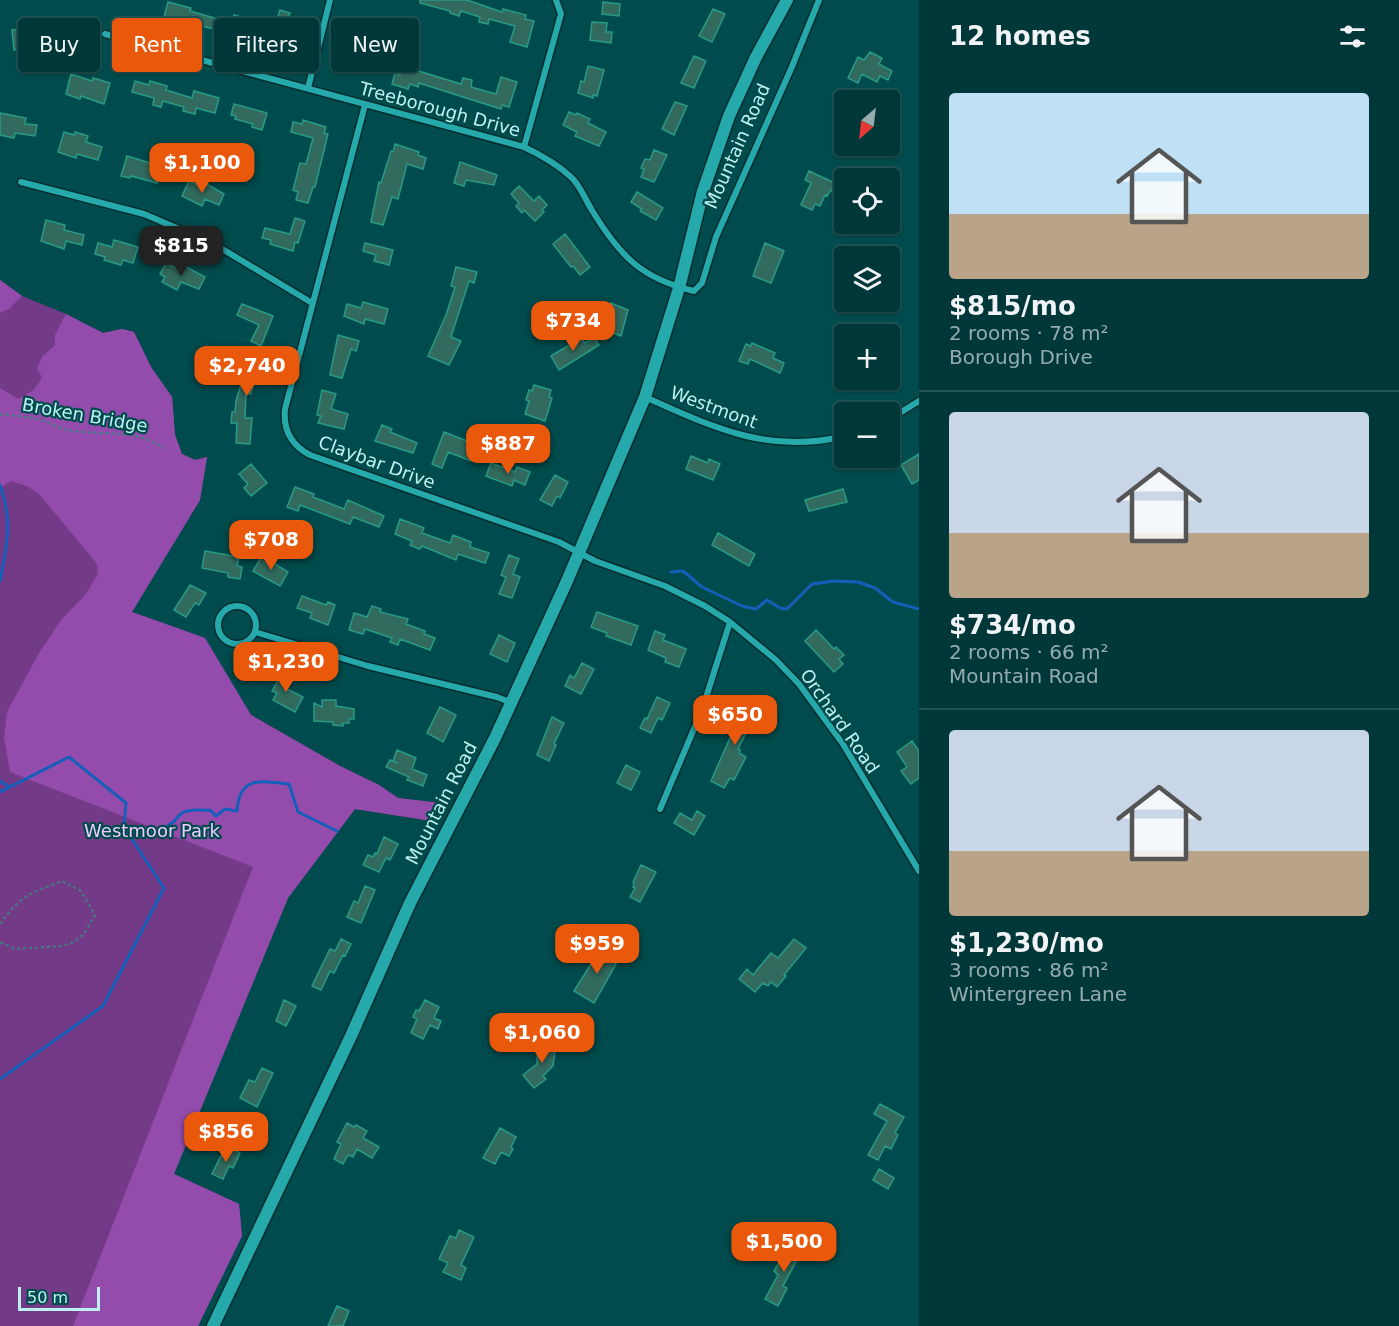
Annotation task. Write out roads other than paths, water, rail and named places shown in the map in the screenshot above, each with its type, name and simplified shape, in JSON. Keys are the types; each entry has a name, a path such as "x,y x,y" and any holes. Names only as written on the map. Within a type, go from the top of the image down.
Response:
{"main road":[{"name":"Mountain Road","path":"213,1326 341,1057 410,903 512,704 579,553 645,397 678,288 703,191 729,116 756,57 787,0"}],"street":[{"path":"308,88 330,0"},
{"path":"524,147 561,14 556,0"},
{"name":"Mountain Road","path":"678,288 694,291 702,283 716,237 791,69 819,0"},
{"name":"Treeborough Drive","path":"105,34 524,147 543,156 572,178 611,241 637,267 678,288"},
{"name":"Claybar Drive","path":"365,105 285,409 286,429 295,445 310,454 559,542 579,553"},
{"path":"21,182 144,214 214,244 312,303"},
{"name":"Westmont","path":"645,397 707,423 757,440 808,443 834,438"},
{"path":"900,413 919,402"},
{"name":"Orchard Road","path":"579,553 674,591 730,622 776,660 799,684 843,744 919,871"},
{"path":"243,606 252,613 255,619 255,632 242,643 229,642 219,630 219,617 224,610 230,607 243,606"},
{"path":"660,809 702,710 730,622"},
{"path":"255,632 368,666 497,697 512,704"}],"waterway":[{"path":"0,485 8,522 7,544 0,581"},
{"path":"671,572 683,571 702,587 742,606 756,609 767,600 780,608 787,609 812,584 834,581 858,582 875,588 893,602 919,609"},
{"path":"0,792 69,757 126,803 124,827 164,888 103,1006 0,1079"},
{"path":"0,781 8,786"},
{"path":"126,828 144,832 156,831 167,827 182,813 188,811 210,810 216,816 225,809 237,811 242,791 247,786 270,782 289,784 298,812 337,831"}],"park label":[{"name":"Westmoor Park","path":"152,830"}]}
